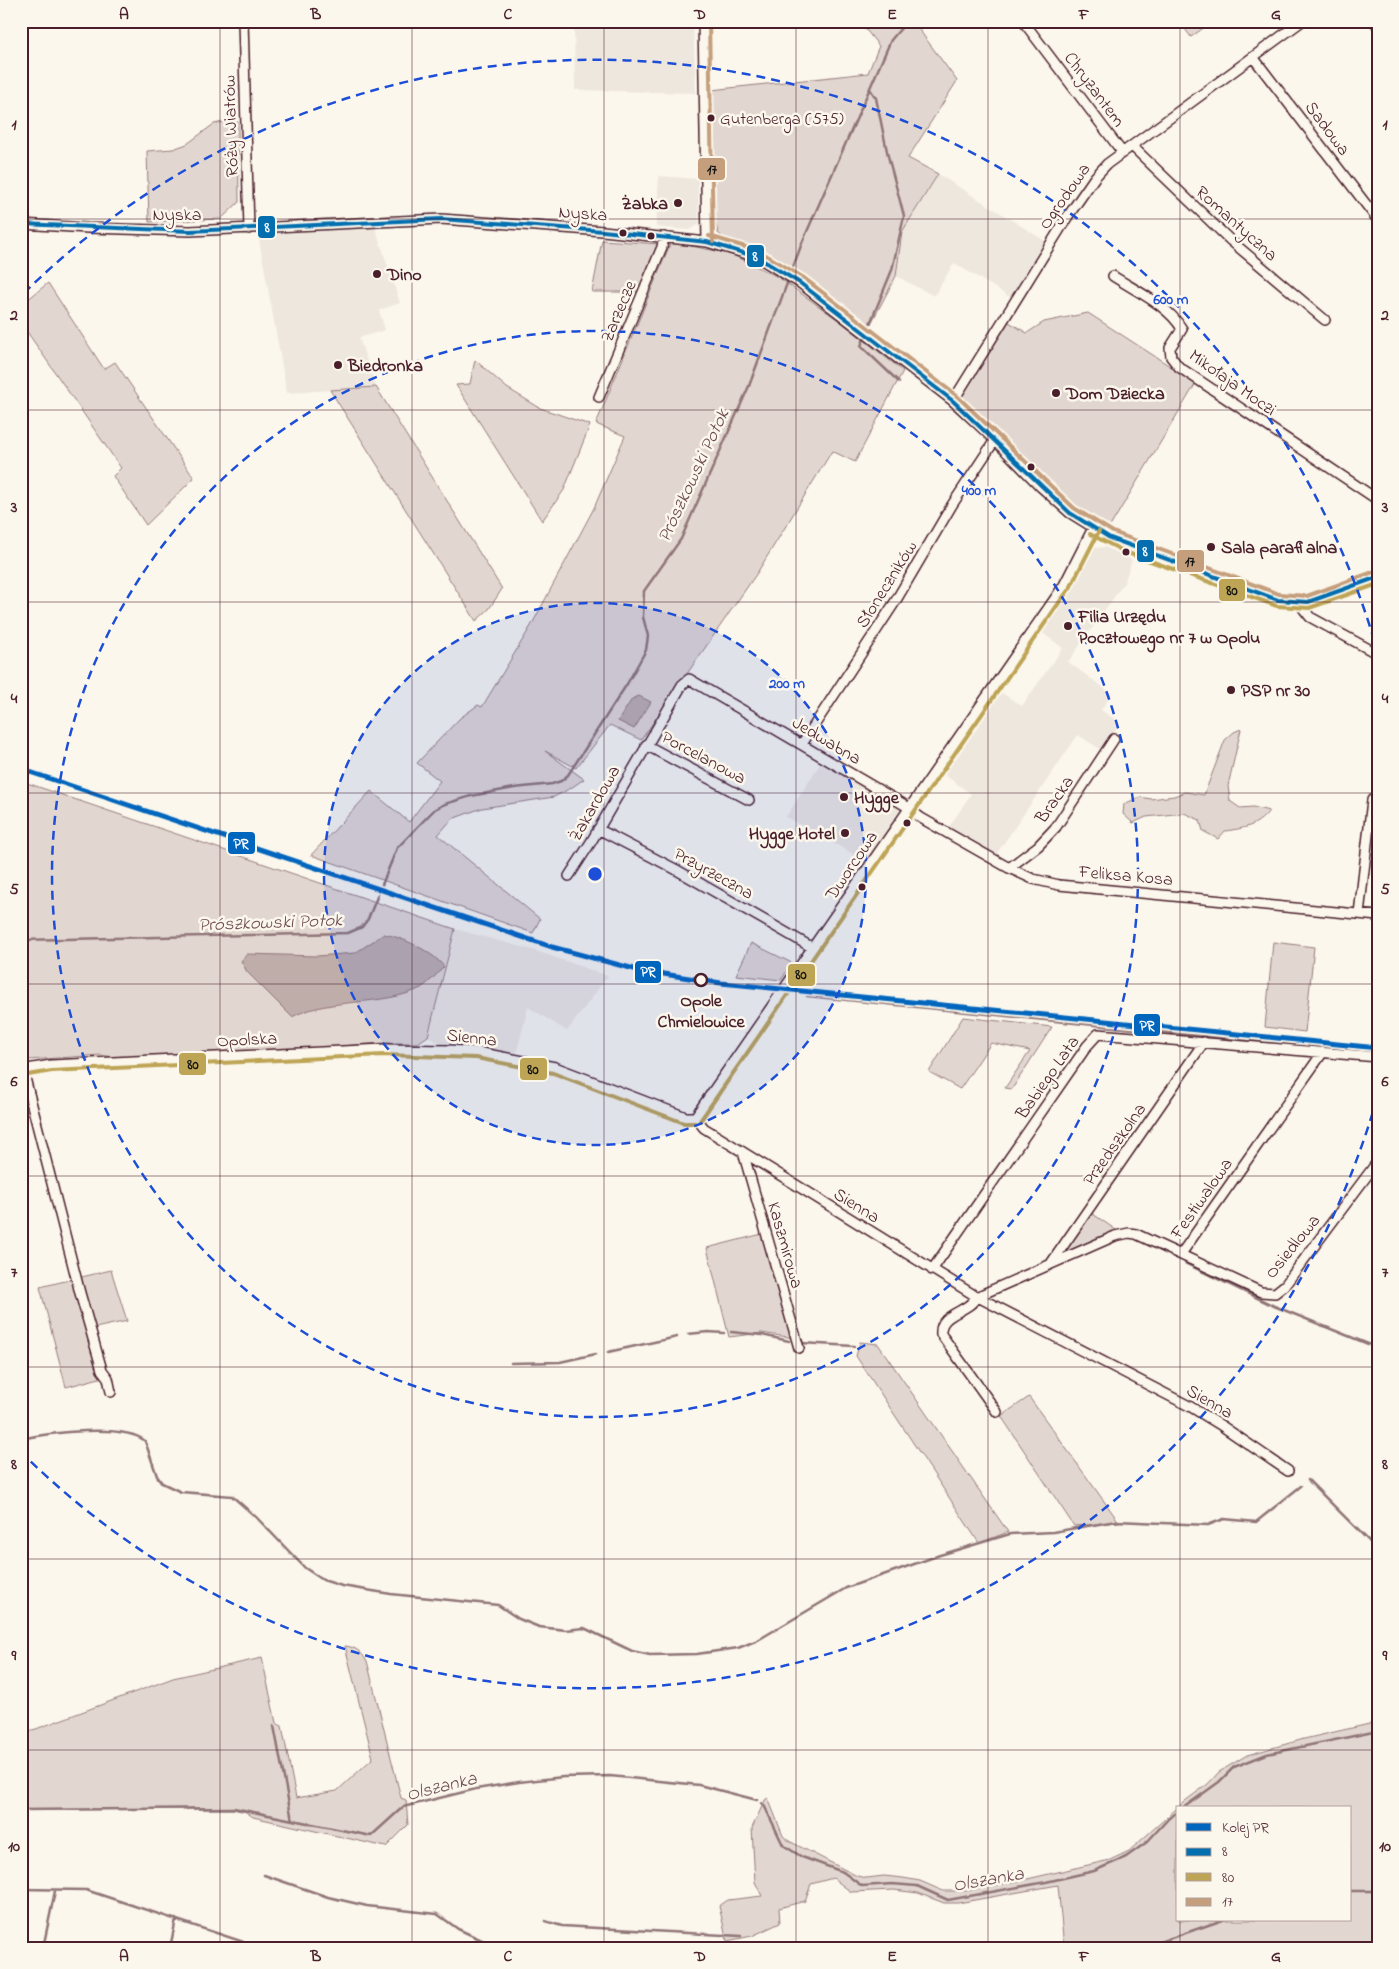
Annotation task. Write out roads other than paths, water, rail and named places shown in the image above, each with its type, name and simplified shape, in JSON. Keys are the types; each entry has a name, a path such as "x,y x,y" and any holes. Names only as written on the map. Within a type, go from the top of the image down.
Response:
{"street":[{"name":"Róży Wiatrów","path":"243,21 249,229"},
{"path":"703,21 707,242"},
{"name":"Chryzantem","path":"1023,21 1122,152"},
{"name":"Ogrodowa","path":"953,401 1068,216 1095,177 1122,152 1302,21"},
{"path":"1374,21 1378,26"},
{"name":"Sadowa","path":"1253,57 1378,220"},
{"name":"Romantyczna","path":"1132,146 1230,240 1325,320"},
{"name":"Nyska","path":"21,224 166,231 249,229 441,219 664,236 707,242 757,257 795,279 953,401 995,440 1052,498 1070,513 1127,546 1278,600 1308,602 1378,577"},
{"name":"Zarzecze","path":"599,397 662,247 664,236"},
{"name":"Mikołaja Moczi","path":"1113,276 1176,319 1182,329 1170,348 1170,357 1179,368 1378,500"},
{"name":"Słoneczników","path":"802,744 895,602 952,505 995,440"},
{"name":"Dworcowa","path":"695,1116 1064,585 1093,528"},
{"path":"1298,602 1310,617 1378,654"},
{"name":"Porcelanowa","path":"727,701 689,679 682,685 646,745 749,800"},
{"name":"Jedwabna","path":"727,701 909,809"},
{"name":"Bracka","path":"1009,868 1038,846 1056,827 1114,739"},
{"name":"Żakardowa","path":"569,876 646,745"},
{"path":"1359,914 1372,800"},
{"name":"Feliksa Kosa","path":"909,809 945,833 1009,868 1033,879 1059,885 1378,916"},
{"name":"Przyrzeczna","path":"598,829 675,869 813,948"},
{"name":"Babiego Lata","path":"932,1270 1087,1046 1098,1034 1378,1057"},
{"name":"Przedszkolna","path":"1050,1263 1204,1042"},
{"name":"Sienna","path":"384,1049 424,1048 476,1052 555,1067 686,1116 695,1116 704,1128 932,1270 976,1296 1191,1407 1288,1471"},
{"name":"Opolska","path":"111,1392 108,1378 102,1370 80,1293 22,1070 51,1065 384,1049"},
{"name":"Festiwalowa","path":"997,1412 941,1334 940,1327 944,1320 973,1303 976,1296 1115,1236 1129,1233 1155,1241 1181,1254 1323,1052"},
{"name":"Kaszmirowa","path":"743,1152 799,1348"},
{"name":"Osiedlowa","path":"1181,1254 1261,1292 1275,1293 1285,1285 1378,1161"}],"waterway":[{"name":"Prószkowski Potok","path":"21,940 348,933 362,927 368,919 397,848 435,809 471,796 514,788 552,784 561,781 568,775 627,684 646,650 648,636 643,617 644,591 681,539 749,386 802,243 891,40 907,21"},
{"path":"867,331 892,270 904,216 888,156 876,98 870,89"},
{"path":"865,336 861,346 899,382"},
{"path":"807,996 1333,1049"},
{"path":"1185,1263 1274,1306 1378,1348"},
{"path":"731,1332 762,1335 789,1341"},
{"path":"688,1334 724,1333"},
{"path":"608,1352 677,1337"},
{"path":"801,1343 854,1346"},
{"path":"511,1363 560,1362 596,1354"},
{"path":"21,1439 85,1431 121,1432 135,1436 145,1441 157,1476 162,1483 181,1492 232,1496 257,1518 305,1568 323,1580 342,1586 391,1594 498,1605 519,1619 539,1627 566,1630 584,1628 632,1651 650,1655 697,1654 738,1648 758,1640 846,1588 940,1555 1010,1534 1053,1532 1116,1521 1208,1525 1224,1519 1256,1522 1301,1486"},
{"path":"1308,1480 1378,1550"},
{"path":"274,1726 292,1820"},
{"name":"Olszanka","path":"1186,1806 1219,1782 1234,1767 1267,1754 1378,1731"},
{"name":"Olszanka","path":"21,1810 234,1808 371,1836 403,1807 476,1789 563,1777 610,1776 699,1785 757,1800"},
{"name":"Olszanka","path":"761,1803 764,1805 783,1845 802,1857 843,1872 862,1886 892,1884 917,1886 948,1900 1094,1871 1126,1857 1147,1842 1169,1818 1176,1813"},
{"path":"264,1875 328,1897 367,1906 437,1914 458,1929 499,1948"},
{"path":"21,1889 86,1890 262,1948"},
{"path":"43,1948 55,1891"},
{"path":"1352,1891 1378,1891"},
{"path":"170,1948 176,1919"},
{"path":"545,1921 562,1926 741,1936"},
{"path":"1142,1948 1217,1922"}],"rail line":[{"name":"PR","path":"21,769 552,947 638,970 721,983 1378,1048"}],"place":[{"name":"Gutenberga (575)","path":"711,118"},
{"name":"Żabka","path":"678,203"},
{"name":"Dino","path":"377,274"},
{"name":"Biedronka","path":"338,365"},
{"name":"Dom Dziecka","path":"1056,393"},
{"name":"Sala parafialna","path":"1211,547"},
{"name":"Filia Urzędu Pocztowego nr 7 w Opolu","path":"1068,626"},
{"name":"PSP nr 30","path":"1231,690"},
{"name":"Hygge","path":"844,797"},
{"name":"Hygge Hotel","path":"845,833"},
{"name":"Opole Chmielowice","path":"701,980"}]}
